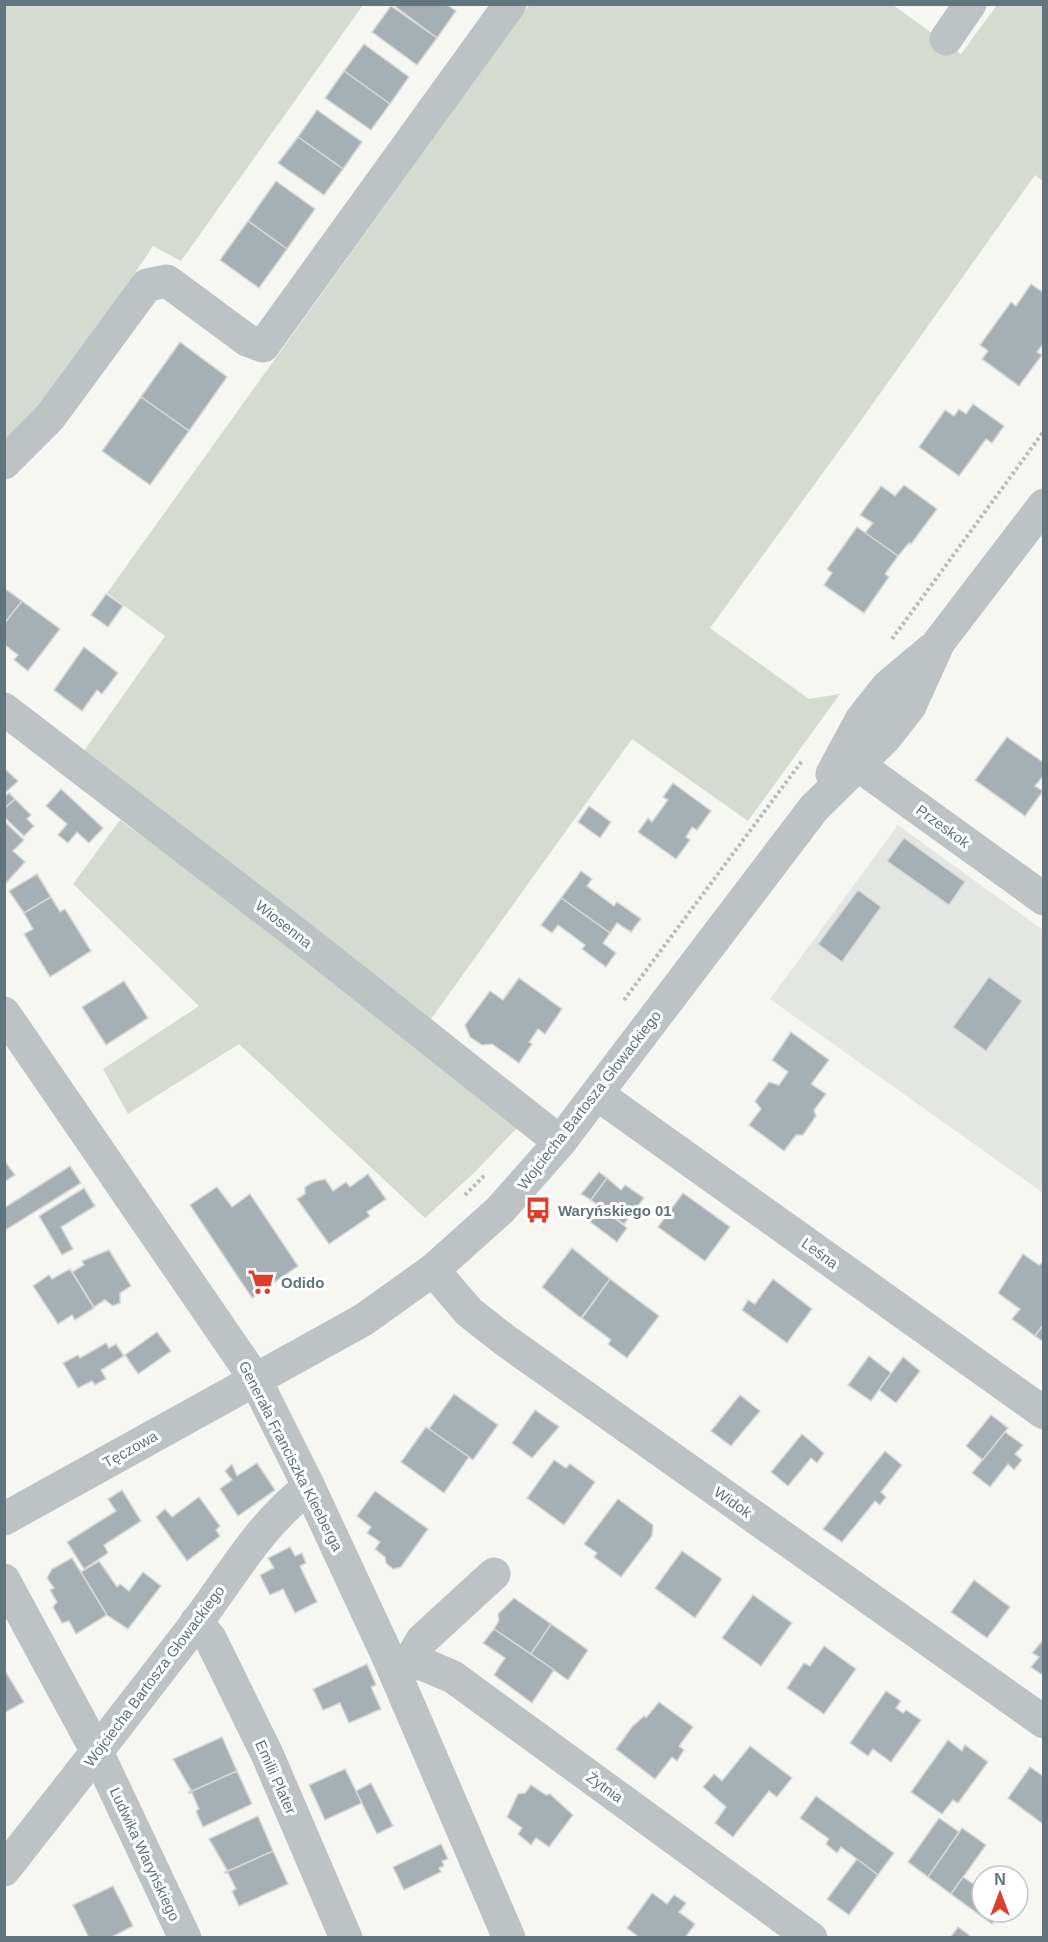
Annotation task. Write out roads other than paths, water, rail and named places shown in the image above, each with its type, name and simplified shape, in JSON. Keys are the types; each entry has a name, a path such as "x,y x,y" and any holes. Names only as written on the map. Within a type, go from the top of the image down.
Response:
{"street":[{"path":"4,464 50,417 147,285 167,281 247,340 263,346 510,4"},
{"path":"946,39 970,4"},
{"name":"Wojciecha Bartosza Głowackiego","path":"255,1379 363,1320 432,1270 500,1210 560,1142 850,759 885,738 910,706 939,642 1038,522"},
{"name":"Wiosenna","path":"4,709 306,941 560,1142"},
{"name":"Przeskok","path":"850,759 1044,899"},
{"name":"Generała Franciszka Kleeberga","path":"4,1013 255,1379 400,1660 509,1938"},
{"name":"Leśna","path":"597,1094 1044,1413"},
{"name":"Widok","path":"432,1270 469,1312 506,1341 1044,1722"},
{"name":"Tęczowa","path":"4,1519 255,1379"},
{"name":"Wojciecha Bartosza Głowackiego","path":"4,1870 196,1623 276,1515 309,1487"},
{"path":"400,1660 494,1574"},
{"name":"Ludwika Waryńskiego","path":"4,1580 97,1752 185,1938"},
{"name":"Emilii Plater","path":"196,1623 210,1638 267,1754 346,1938"},
{"name":"Żytnia","path":"400,1660 453,1677 811,1938"}],"place":[{"name":"Waryńskiego 01","path":"538,1210"},
{"name":"Odido","path":"261,1282"}]}
